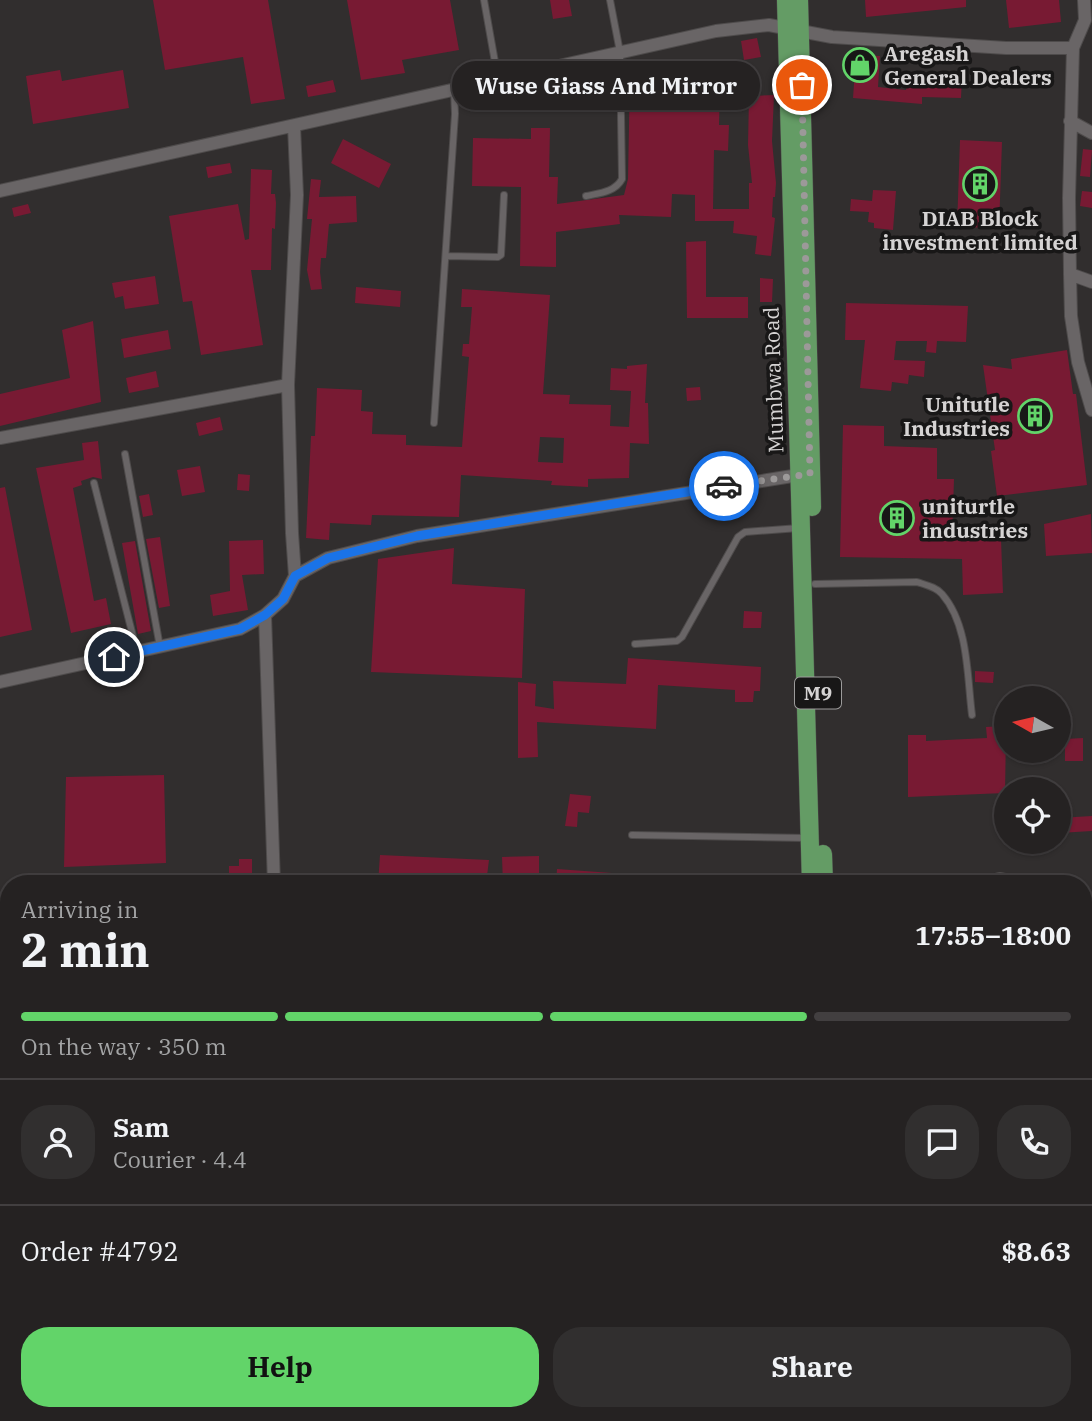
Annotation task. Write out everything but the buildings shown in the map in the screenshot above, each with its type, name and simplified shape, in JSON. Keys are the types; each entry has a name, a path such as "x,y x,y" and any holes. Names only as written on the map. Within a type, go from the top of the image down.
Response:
{"main road":[{"name":"Mumbwa Road","path":"786,0 794,29"},
{"name":"Mumbwa Road","path":"799,0 794,29 804,474 815,584 824,875"},
{"name":"Mumbwa Road","path":"804,474 801,528 811,875"}],"street":[{"path":"1084,0 1088,20 1073,48 1070,274 1071,316 1078,362 1092,410"},
{"path":"0,191 716,31 769,25 832,37 1006,48 1073,48"},
{"path":"1070,121 1092,133"},
{"path":"0,682 240,629 265,615 283,599 295,576 288,385 296,195 294,126"},
{"path":"1070,274 1092,282"},
{"path":"0,438 288,385"},
{"path":"295,576 328,558 417,536 804,474"},
{"path":"265,615 274,875"}],"lane":[{"path":"485,0 498,79"},
{"path":"586,196 611,190 618,186 622,179 620,52 610,0"},
{"path":"434,423 456,114 454,88"},
{"path":"446,256 501,255 504,195"},
{"path":"124,454 160,647"},
{"path":"94,484 137,652"},
{"path":"635,644 677,641 682,637 738,537 745,532 801,528"},
{"path":"815,584 918,582 942,593 963,639 972,715"},
{"path":"632,835 810,838"}],"way so far":[{"path":"724,486 810,474 802,85"}],"place":[{"name":"Aregash General Dealers","path":"860,65"},
{"name":"Wuse Giass And Mirror","path":"802,85"},
{"name":"DIAB Block investment limited","path":"980,184"},
{"name":"Unitutle Industries","path":"1035,416"},
{"name":"uniturtle industries","path":"897,518"}],"route":[{"path":"114,657 240,629 265,615 283,599 295,576 328,558 417,536 724,486"}]}
